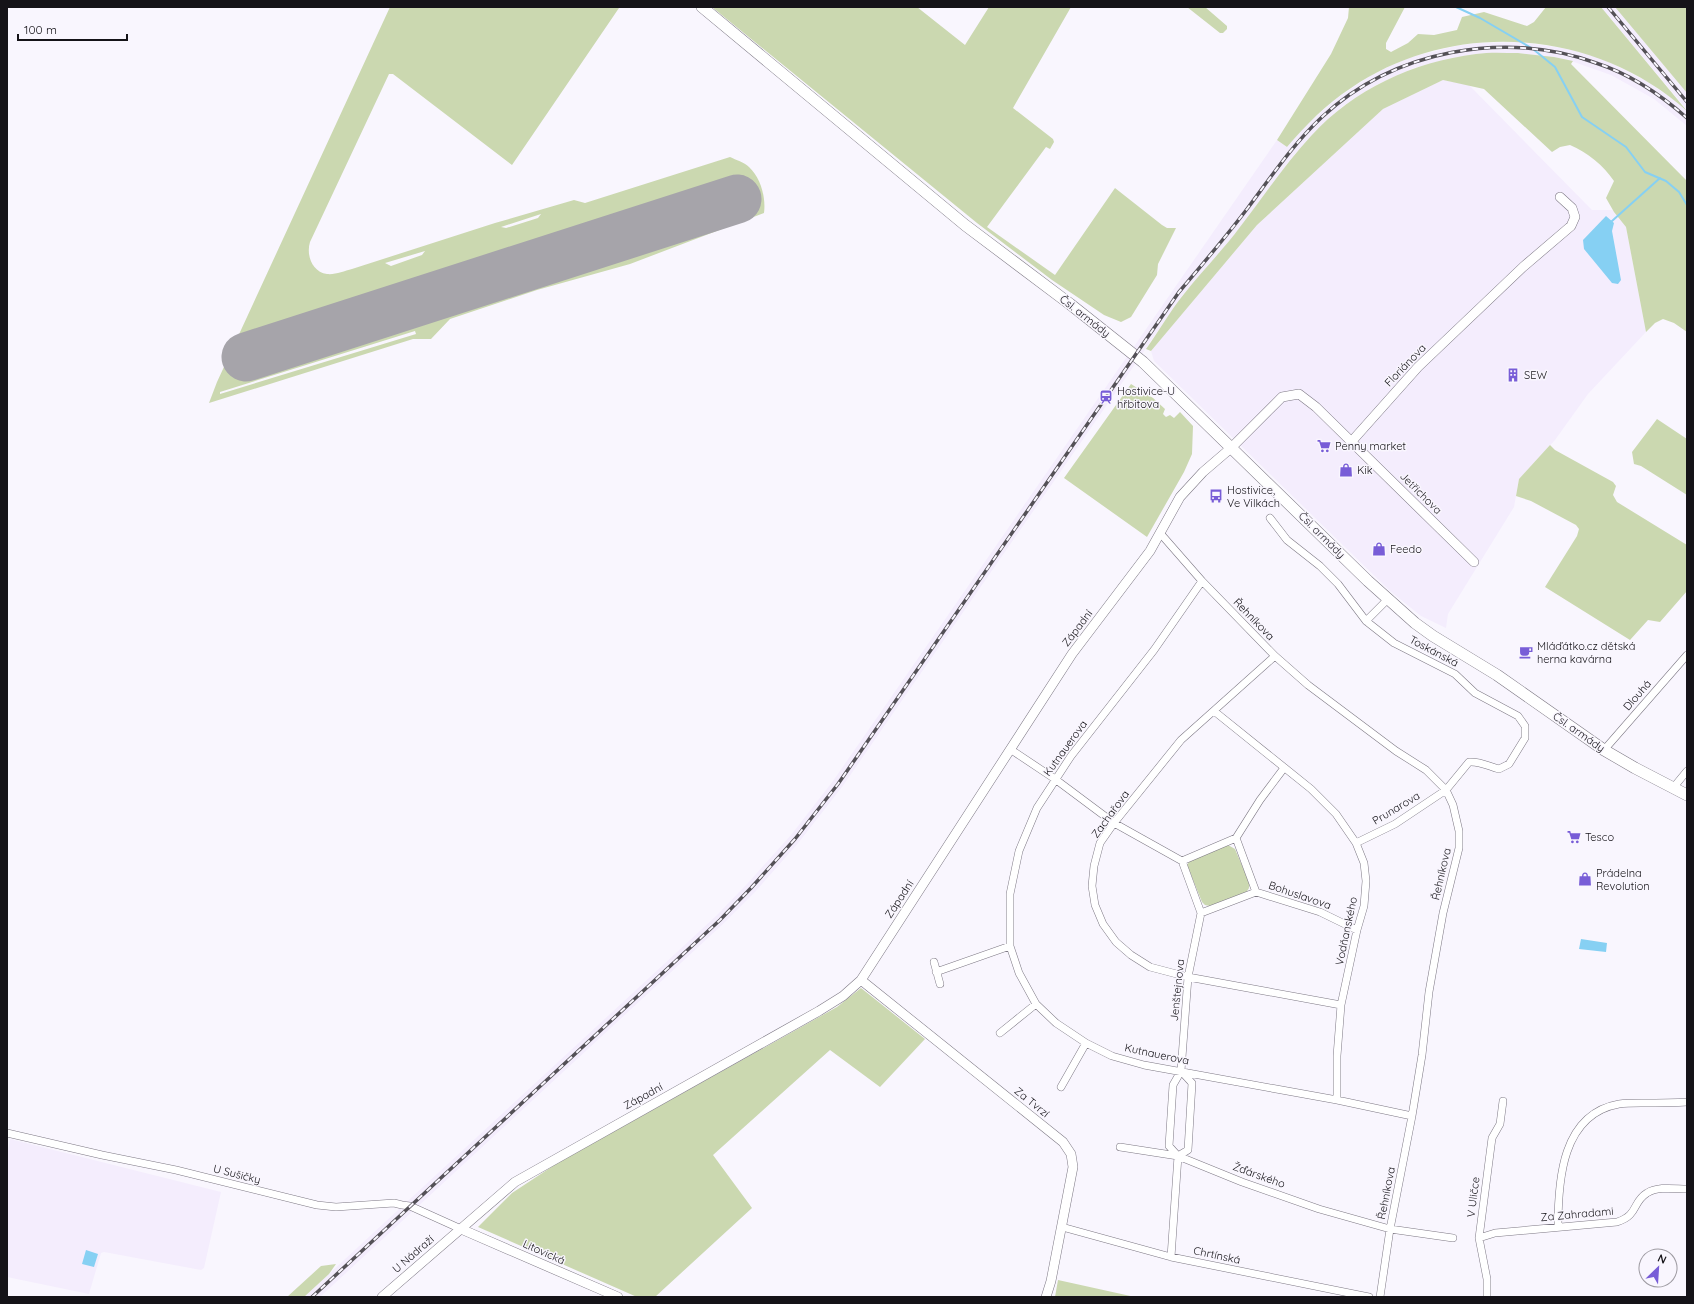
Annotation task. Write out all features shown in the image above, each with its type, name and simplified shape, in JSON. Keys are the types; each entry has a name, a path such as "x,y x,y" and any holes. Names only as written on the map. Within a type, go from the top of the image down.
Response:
{"main road":[{"name":"Čsl. armády","path":"702,7 857,137 985,240 1076,308 1143,362 1179,395 1231,448 1388,599 1415,623 1433,636 1496,675 1604,750 1687,795"}],"street":[{"name":"Floriánova","path":"1352,441 1418,367 1523,267 1571,226 1575,217 1572,208 1560,197"},
{"path":"1231,448 1282,397 1299,394 1316,407 1352,441"},
{"name":"Jetřichova","path":"1352,441 1474,562"},
{"name":"Západní","path":"461,1228 515,1182 819,1011 843,996 861,980 1072,654 1150,551 1180,497 1203,472 1231,448"},
{"name":"Toskánská","path":"1270,518 1287,540 1320,566 1338,584 1366,621 1394,643 1455,674 1475,693 1518,716 1525,726 1525,738 1509,764 1499,769 1493,768 1479,761 1469,762 1446,790"},
{"name":"Řehníkova","path":"1160,533 1202,581 1276,656 1308,685 1396,751 1426,770 1446,790 1453,805 1459,831 1459,848 1443,913 1429,992 1422,1055 1390,1229 1380,1297"},
{"name":"Kutnauerova","path":"1202,581 1154,650 1071,756 1037,808 1019,850 1010,894 1010,946 1019,973 1036,1004 1056,1023 1086,1043 1112,1056 1144,1065 1338,1100 1412,1116"},
{"path":"1366,621 1388,599"},
{"name":"Dlouhá","path":"1604,750 1687,655"},
{"name":"Zachařova","path":"1276,656 1181,740 1114,823 1100,843 1094,866 1093,893 1095,905 1103,924 1116,942 1137,959 1150,967 1188,977 1341,1005"},
{"name":"Vodňanského","path":"1214,711 1311,789 1336,814 1356,843 1364,863 1366,881 1364,906 1357,930 1341,1005 1337,1056 1338,1100"},
{"path":"1010,749 1055,779 1114,823 1182,861 1201,913 1256,892 1236,838"},
{"path":"1182,861 1236,838 1260,800 1284,768"},
{"path":"1673,788 1687,771"},
{"name":"Prunarova","path":"1356,843 1395,824 1446,790"},
{"name":"Bohuslavova","path":"1256,892 1320,912 1357,930"},
{"name":"Jenštejnova","path":"1178,1156 1169,1146 1173,1085 1180,1071 1188,977 1201,913"},
{"path":"936,972 1010,946"},
{"path":"934,962 940,984"},
{"name":"Za Tvrzí","path":"861,980 1063,1142 1071,1154 1073,1167 1052,1281 1046,1297"},
{"path":"1000,1033 1036,1004"},
{"path":"1061,1087 1086,1043"},
{"path":"1171,1257 1178,1156 1188,1150 1192,1083 1180,1071"},
{"name":"V Uličce","path":"1487,1297 1487,1279 1479,1238 1492,1138 1500,1124 1503,1101"},
{"path":"1558,1227 1558,1196 1563,1162 1574,1138 1587,1118 1603,1108 1620,1104 1687,1102"},
{"name":"U Sušičky","path":"7,1132 102,1155 176,1170 317,1204 336,1207 394,1203 410,1206 461,1228"},
{"name":"Žďárského","path":"1120,1147 1178,1156 1242,1182 1319,1209 1390,1229 1453,1238"},
{"name":"Za Zahradami","path":"1479,1238 1495,1233 1626,1220 1633,1213 1641,1197 1648,1192 1656,1189 1687,1190"},
{"name":"Chrtínská","path":"1062,1227 1171,1257 1369,1297"},
{"name":"U Nádraží","path":"382,1297 461,1228"},
{"name":"Litovická","path":"461,1228 618,1297"}],"shaded area":[{"path":"1601,7 1615,7 1687,93 1687,110"},
{"path":"1519,42 1556,47 1598,57 1645,80 1676,101 1687,111 1687,126 1654,99 1611,75 1574,62 1554,57 1518,53 1477,54 1414,68 1376,85 1343,106 1312,135 1295,154 1232,238 1183,295 842,787 799,842 755,892 723,924 320,1297 304,1297 716,916 791,835 833,781 1277,140 1287,147 1304,127 1337,98 1370,76 1411,57 1456,46 1476,43"},
{"path":"1443,80 1469,85 1592,210 1613,210 1626,227 1646,332 1588,394 1555,440 1519,479 1514,507 1448,614 1446,628 1421,616 1390,591 1154,361 1151,351 1257,225 1383,109"},
{"path":"10,1139 221,1192 204,1268 201,1270 104,1252 101,1253 89,1294 7,1277 7,1157"}],"green space":[{"path":"390,7 623,7 619,8 512,165 393,74 389,74 310,242 309,252 311,262 317,270 322,273 330,274 343,272 495,223 574,200 585,203 730,157 749,167 760,182 764,201 764,213 630,264 537,290 450,319 431,339 413,339 209,403 217,382","holes":["541,214 538,218 506,228 501,227","425,251 422,255 391,266 385,263","415,331 416,334 220,394 220,392"]},
{"path":"712,7 917,7 965,45 989,7 1071,7 1013,108 1053,139 1054,142 1050,149 1046,147 987,227 1055,275 1115,188 1162,225 1167,228 1176,228 1158,264 1157,275 1131,317 1121,322 1104,315 1052,280 977,223"},
{"path":"1187,7 1205,7 1227,26 1227,29 1223,33 1220,33"},
{"path":"1349,7 1405,7 1386,43 1386,49 1391,52 1408,43 1418,34 1434,35 1457,30 1462,17 1484,12 1527,26 1534,22 1546,7 1601,7 1687,111 1650,84 1610,63 1567,49 1523,42 1478,43 1434,51 1391,66 1351,88 1333,101 1309,123 1287,147 1277,140 1331,54 1348,18"},
{"path":"1615,7 1687,7 1687,93"},
{"path":"1518,53 1554,57 1573,61 1571,64 1687,181 1687,332 1674,323 1663,319 1655,323 1646,332 1626,227 1614,212 1606,198 1614,181 1605,170 1589,156 1570,145 1560,147 1552,152 1484,89 1443,80 1383,109 1257,225 1151,351 1146,349 1169,314 1191,285 1233,236 1292,158 1328,119 1346,104 1386,80 1407,71 1430,64 1476,54"},
{"path":"1131,384 1153,398 1165,409 1163,414 1166,417 1170,415 1174,418 1180,412 1193,426 1192,454 1184,472 1147,537 1064,478"},
{"path":"1657,419 1687,439 1687,495 1641,466 1634,464 1632,452"},
{"path":"1550,445 1555,450 1613,482 1616,486 1613,495 1617,502 1687,545 1687,591 1660,622 1648,620 1630,640 1545,587 1577,536 1579,529 1576,525 1531,501 1516,496 1519,479"},
{"path":"1228,845 1235,849 1249,882 1249,888 1246,893 1210,906 1205,905 1202,902 1187,865 1190,860"},
{"path":"861,988 925,1039 880,1087 830,1050 713,1155 752,1208 655,1297 637,1297 478,1227 512,1193 556,1164 837,1007"},
{"path":"336,1264 329,1274 304,1297 287,1297 321,1266"},
{"path":"1058,1280 1135,1297 1055,1297"}],"water":[{"path":"1606,216 1614,223 1612,231 1621,280 1618,284 1612,283 1584,249 1583,240"},
{"path":"1581,939 1607,943 1606,952 1579,949"},
{"path":"86,1250 98,1254 94,1267 82,1264"}],"waterway":[{"path":"1456,7 1480,18 1533,49 1555,67 1582,117 1626,147 1645,172 1666,181 1679,192 1687,205"},
{"path":"1612,221 1660,178"}],"runway":[{"path":"246,357 737,199"}],"railway":[{"path":"1608,7 1687,102"},
{"path":"312,1297 720,920 795,839 838,784 1179,292 1205,262 1283,161 1311,127 1322,117 1351,94 1382,76 1416,62 1452,52 1488,48 1524,48 1561,53 1596,63 1621,73 1656,93 1687,118"}],"place":[{"name":"SEW","path":"1513,375"},
{"name":"Hostivice-U hřbitova","path":"1106,397"},
{"name":"Penny market","path":"1324,446"},
{"name":"Kik","path":"1346,470"},
{"name":"Hostivice, Ve Vilkách","path":"1216,496"},
{"name":"Feedo","path":"1379,549"},
{"name":"Mláďátko.cz dětská herna kavárna","path":"1526,652"},
{"name":"Tesco","path":"1574,837"},
{"name":"Prádelna Revolution","path":"1585,879"}]}
